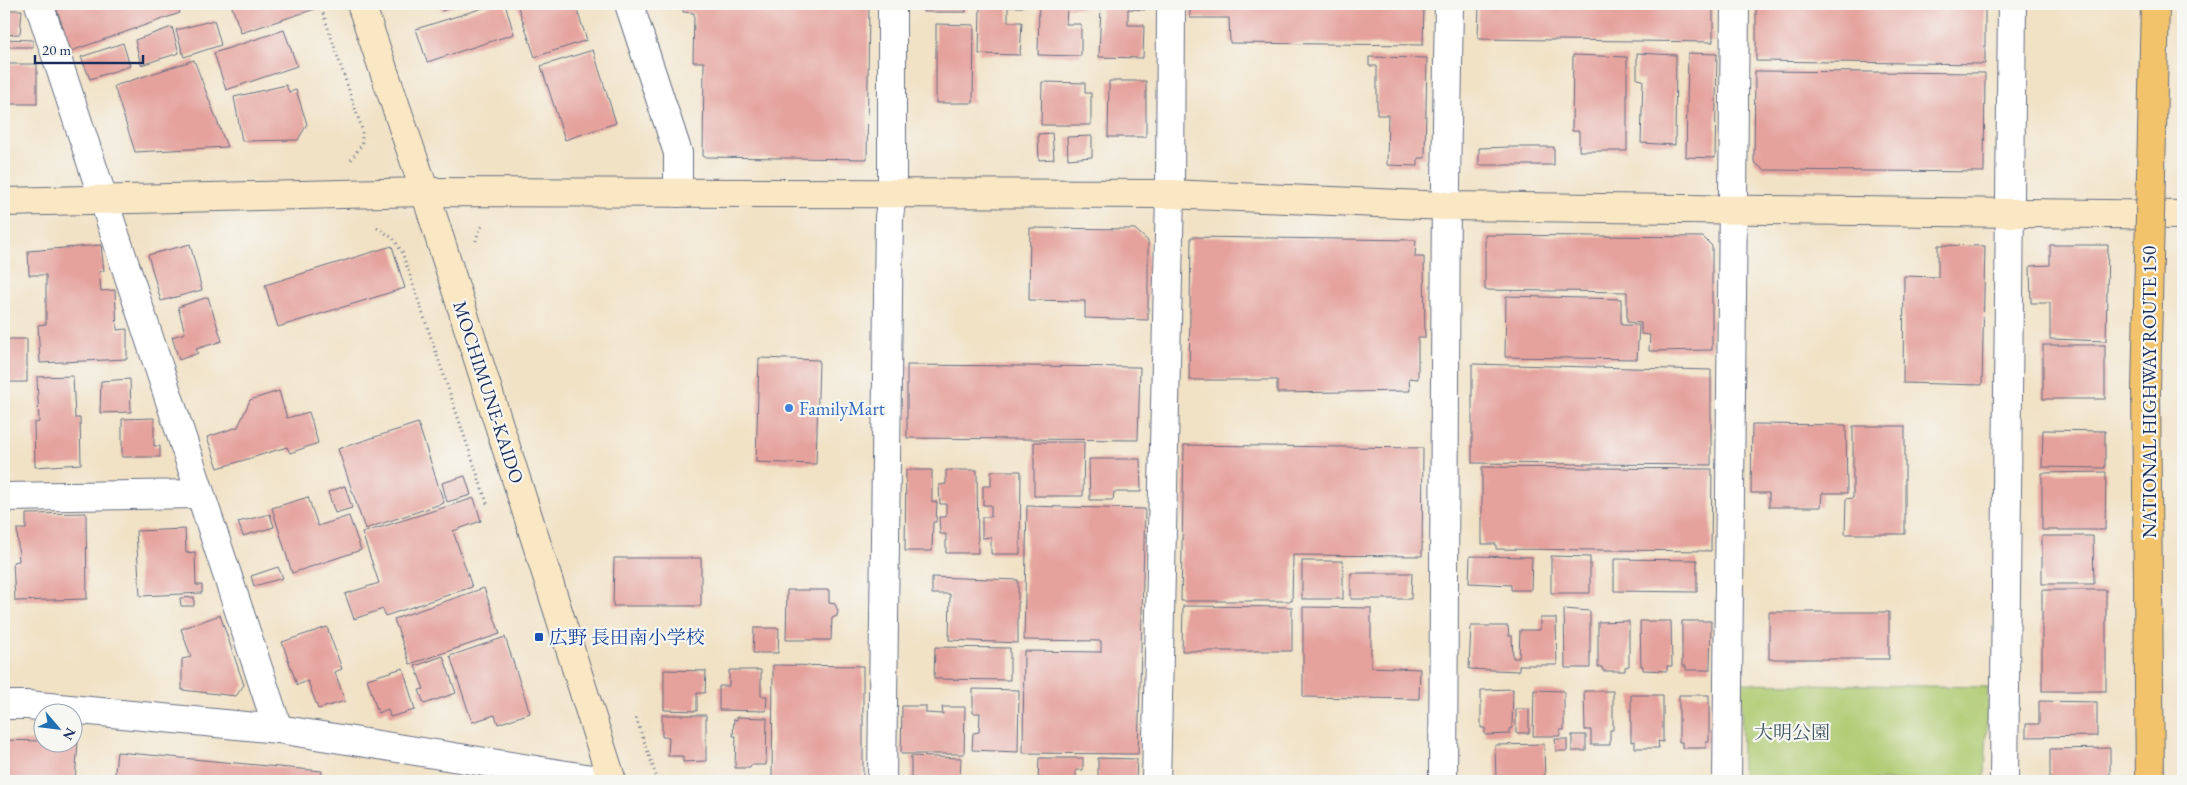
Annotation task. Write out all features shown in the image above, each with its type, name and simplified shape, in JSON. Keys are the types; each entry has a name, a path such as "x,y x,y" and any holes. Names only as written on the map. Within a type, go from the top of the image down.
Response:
{"highway":[{"name":"NATIONAL HIGHWAY ROUTE 150","path":"2150,781 2146,390 2155,4"}],"street":[{"path":"39,4 278,729"},
{"name":"MOCHIMUNE-KAIDO","path":"361,4 425,192 612,781"},
{"path":"629,4 678,153 678,193"},
{"path":"882,781 889,217 892,195 892,4"},
{"path":"1156,781 1170,194 1171,4"},
{"path":"1443,781 1449,4"},
{"path":"1727,781 1735,4"},
{"path":"2004,781 2012,4"},
{"path":"4,202 425,192 892,195 1170,194 1446,206 2183,215"},
{"path":"4,497 200,494"},
{"path":"4,705 28,705 278,729 604,781"}],"path":[{"path":"320,4 362,129"},
{"path":"373,227 380,228 393,238 402,252 490,514"},
{"path":"636,718 657,778 644,781"}],"green space":[{"name":"大明公園","path":"1741,683 1988,687 1985,781 1742,781"}],"building":[{"path":"55,4 177,4 180,13 71,51"},
{"path":"231,4 314,4 315,9 241,33"},
{"path":"439,4 461,4 442,11"},
{"path":"496,4 505,4 514,34 427,62 416,29"},
{"path":"517,4 575,4 587,40 535,57"},
{"path":"683,4 869,4 867,159 703,157 704,62 693,62 694,13 683,12"},
{"path":"924,4 966,4 966,12 923,12"},
{"path":"980,4 1023,4 1023,7 1008,7 1008,22 1022,22 1020,55 979,54"},
{"path":"1039,4 1083,4 1083,8 1067,8 1066,24 1081,24 1081,56 1038,55"},
{"path":"1101,4 1145,4 1145,10 1128,9 1128,25 1144,25 1143,58 1099,57"},
{"path":"1190,4 1424,4 1423,45 1230,43 1229,18 1190,18"},
{"path":"1479,4 1713,4 1713,42 1478,39"},
{"path":"1756,4 1985,4 1985,64 1756,61"},
{"path":"4,10 22,10 20,34 4,35"},
{"path":"214,20 221,45 184,57 176,30"},
{"path":"936,24 974,25 973,103 936,103"},
{"path":"172,27 179,53 141,65 135,40"},
{"path":"284,30 297,66 226,90 214,53"},
{"path":"4,39 33,40 33,47 4,47"},
{"path":"123,43 130,66 90,79 81,57"},
{"path":"593,50 616,123 565,140 541,66"},
{"path":"1637,53 1676,55 1675,145 1641,143 1643,80 1637,79"},
{"path":"1688,53 1717,54 1715,158 1686,157"},
{"path":"1573,55 1627,57 1627,151 1579,151 1579,131 1572,131"},
{"path":"1369,57 1427,58 1425,158 1418,158 1418,166 1387,165 1388,115 1377,115 1377,66 1369,66"},
{"path":"194,60 227,147 135,152 114,86"},
{"path":"4,64 37,64 37,104 4,104"},
{"path":"1755,71 1985,73 1984,172 1764,170 1754,162"},
{"path":"1109,81 1146,81 1146,137 1108,137"},
{"path":"1042,82 1085,83 1085,93 1091,93 1091,125 1041,125"},
{"path":"286,85 289,92 296,90 307,124 298,140 242,141 234,97"},
{"path":"1052,133 1054,159 1039,160 1038,134"},
{"path":"1092,136 1092,157 1068,159 1067,137"},
{"path":"1554,147 1554,165 1479,165 1479,148"},
{"path":"1030,228 1135,229 1148,241 1148,320 1085,318 1085,301 1029,300"},
{"path":"1485,235 1703,237 1712,246 1712,350 1649,351 1650,335 1641,334 1641,323 1627,322 1627,292 1485,290"},
{"path":"1191,237 1416,240 1415,257 1424,257 1425,338 1418,338 1418,379 1409,378 1410,391 1277,393 1277,380 1189,380"},
{"path":"190,244 202,290 161,301 148,255"},
{"path":"101,245 104,271 99,272 101,291 115,290 117,330 127,329 127,359 40,363 38,325 46,324 46,275 29,275 28,251"},
{"path":"1938,245 1985,246 1982,385 1903,383 1904,276 1938,277"},
{"path":"2050,245 2108,245 2106,341 2050,339 2050,303 2031,303 2030,266 2050,265"},
{"path":"392,246 405,288 278,327 265,285"},
{"path":"1506,296 1621,299 1621,325 1639,325 1637,359 1505,357"},
{"path":"208,297 222,341 196,349 198,353 179,360 172,337 185,333 178,307"},
{"path":"4,339 27,339 27,382 4,382"},
{"path":"2043,345 2105,345 2105,399 2043,399"},
{"path":"759,358 819,360 816,464 756,462"},
{"path":"1472,364 1711,370 1711,465 1472,463"},
{"path":"907,365 1140,367 1138,440 907,438"},
{"path":"73,376 75,418 80,418 81,464 35,467 34,423 39,422 37,377"},
{"path":"130,379 131,412 100,413 101,381"},
{"path":"279,391 287,418 309,412 318,443 290,453 287,447 218,468 207,437 238,427 250,400"},
{"path":"154,418 154,446 160,446 160,457 122,457 122,419"},
{"path":"418,423 444,503 365,529 338,449"},
{"path":"1752,424 1846,425 1847,493 1822,493 1821,507 1769,507 1769,493 1751,493"},
{"path":"1853,426 1905,426 1905,534 1845,534 1846,499 1853,498"},
{"path":"2043,430 2105,431 2105,468 2042,467"},
{"path":"1034,442 1084,442 1083,496 1034,496"},
{"path":"1184,445 1423,448 1422,556 1293,555 1292,601 1181,601"},
{"path":"1089,459 1140,459 1141,492 1114,492 1113,500 1090,500"},
{"path":"1482,467 1712,469 1711,551 1496,549 1496,544 1482,544"},
{"path":"906,470 932,470 932,502 937,502 936,522 933,522 932,551 905,551"},
{"path":"946,470 977,470 978,553 946,553 946,534 940,534 939,517 946,517 946,504 940,504 939,485 946,484"},
{"path":"991,471 1021,471 1020,554 991,554 991,537 982,538 982,517 991,517 991,505 983,505 983,486 991,486"},
{"path":"2106,472 2105,530 2042,530 2042,473"},
{"path":"465,476 471,495 447,502 442,483"},
{"path":"345,486 352,508 335,513 328,492"},
{"path":"308,497 318,526 349,516 361,550 292,573 272,508"},
{"path":"474,498 481,521 453,531 472,587 385,616 383,609 354,619 345,594 379,583 362,533"},
{"path":"1027,506 1145,509 1138,754 1023,753 1024,651 1101,652 1101,641 1024,640"},
{"path":"86,513 87,599 15,601 13,562 19,561 17,529 26,529 26,514"},
{"path":"270,514 274,527 243,536 238,522"},
{"path":"185,529 186,553 195,552 196,585 202,585 202,593 140,596 136,531"},
{"path":"2042,536 2093,536 2094,584 2042,584"},
{"path":"1470,556 1532,557 1531,590 1511,590 1511,585 1469,583"},
{"path":"1551,556 1590,557 1590,593 1551,593"},
{"path":"614,558 701,558 701,606 613,606"},
{"path":"1614,559 1697,560 1697,592 1614,591"},
{"path":"1302,561 1343,561 1343,599 1302,599"},
{"path":"278,567 283,578 254,586 251,576"},
{"path":"1351,573 1412,573 1411,599 1351,599"},
{"path":"932,577 1018,580 1018,643 949,640 950,594 932,594"},
{"path":"484,588 500,634 410,664 394,619"},
{"path":"787,590 829,590 829,603 835,604 838,611 837,616 832,618 831,640 786,640"},
{"path":"2042,590 2106,590 2106,691 2042,691"},
{"path":"194,597 194,606 181,606 180,598"},
{"path":"1183,606 1292,607 1292,651 1182,651"},
{"path":"1303,607 1371,608 1371,667 1420,669 1419,699 1303,697"},
{"path":"1564,609 1590,611 1590,668 1565,668"},
{"path":"1769,612 1889,612 1889,659 1769,659"},
{"path":"220,615 244,685 236,696 182,690 182,659 191,657 181,629"},
{"path":"1540,618 1556,618 1557,665 1519,665 1519,671 1469,669 1471,626 1508,626 1509,636 1512,636 1513,658 1519,658 1520,630 1540,630"},
{"path":"1629,621 1629,666 1625,667 1625,671 1603,671 1602,667 1598,667 1598,622"},
{"path":"1640,621 1671,621 1672,666 1667,666 1667,671 1643,670 1643,666 1641,666"},
{"path":"1682,621 1711,621 1710,670 1686,670 1686,666 1682,666"},
{"path":"327,627 342,669 335,672 345,701 318,709 308,681 297,685 282,642"},
{"path":"754,628 779,628 778,653 753,653"},
{"path":"505,637 530,713 498,724 495,715 472,722 450,656"},
{"path":"935,647 1010,648 1010,680 934,679"},
{"path":"443,656 456,693 424,704 419,690 424,689 415,666"},
{"path":"773,665 863,666 863,781 772,781"},
{"path":"403,668 415,710 390,717 388,709 378,713 367,679"},
{"path":"664,670 706,671 705,693 697,693 697,711 664,710"},
{"path":"729,670 761,670 761,696 767,696 766,711 719,710 719,686 729,686"},
{"path":"973,689 1019,690 1018,752 972,750 973,733 979,732 980,713 973,713"},
{"path":"1513,689 1512,728 1509,729 1509,734 1485,735 1485,728 1481,728 1481,690"},
{"path":"1534,690 1564,691 1564,730 1560,730 1560,736 1533,736"},
{"path":"1584,691 1613,691 1613,730 1610,730 1610,745 1591,745 1591,730 1585,730"},
{"path":"1631,695 1663,695 1663,742 1658,741 1659,748 1635,748 1635,741 1631,742"},
{"path":"1679,695 1709,695 1709,742 1706,742 1706,748 1682,748 1682,742 1679,742"},
{"path":"2039,701 2097,702 2097,736 2026,737 2026,724 2039,724"},
{"path":"902,706 926,706 926,713 943,714 942,707 965,707 964,754 901,754"},
{"path":"1516,709 1529,709 1529,733 1516,733"},
{"path":"662,715 706,715 706,761 683,762 683,756 668,756 669,737 662,737"},
{"path":"737,717 767,718 766,765 735,768 736,736 733,736 734,719 737,720"},
{"path":"1572,735 1586,735 1586,751 1572,751"},
{"path":"1555,739 1567,739 1567,751 1556,751"},
{"path":"4,740 32,741 32,752 77,752 75,781 4,781"},
{"path":"1544,744 1545,781 1496,781 1495,745"},
{"path":"2110,748 2110,781 2050,781 2050,749"},
{"path":"117,752 322,771 321,781 114,781"},
{"path":"911,756 961,758 960,781 911,781"},
{"path":"1039,758 1083,758 1083,770 1076,770 1076,781 1038,781"},
{"path":"1098,758 1137,759 1136,781 1098,781"}],"place":[{"name":"FamilyMart","path":"789,408"},
{"name":"広野 長田南小学校","path":"539,637"}]}
